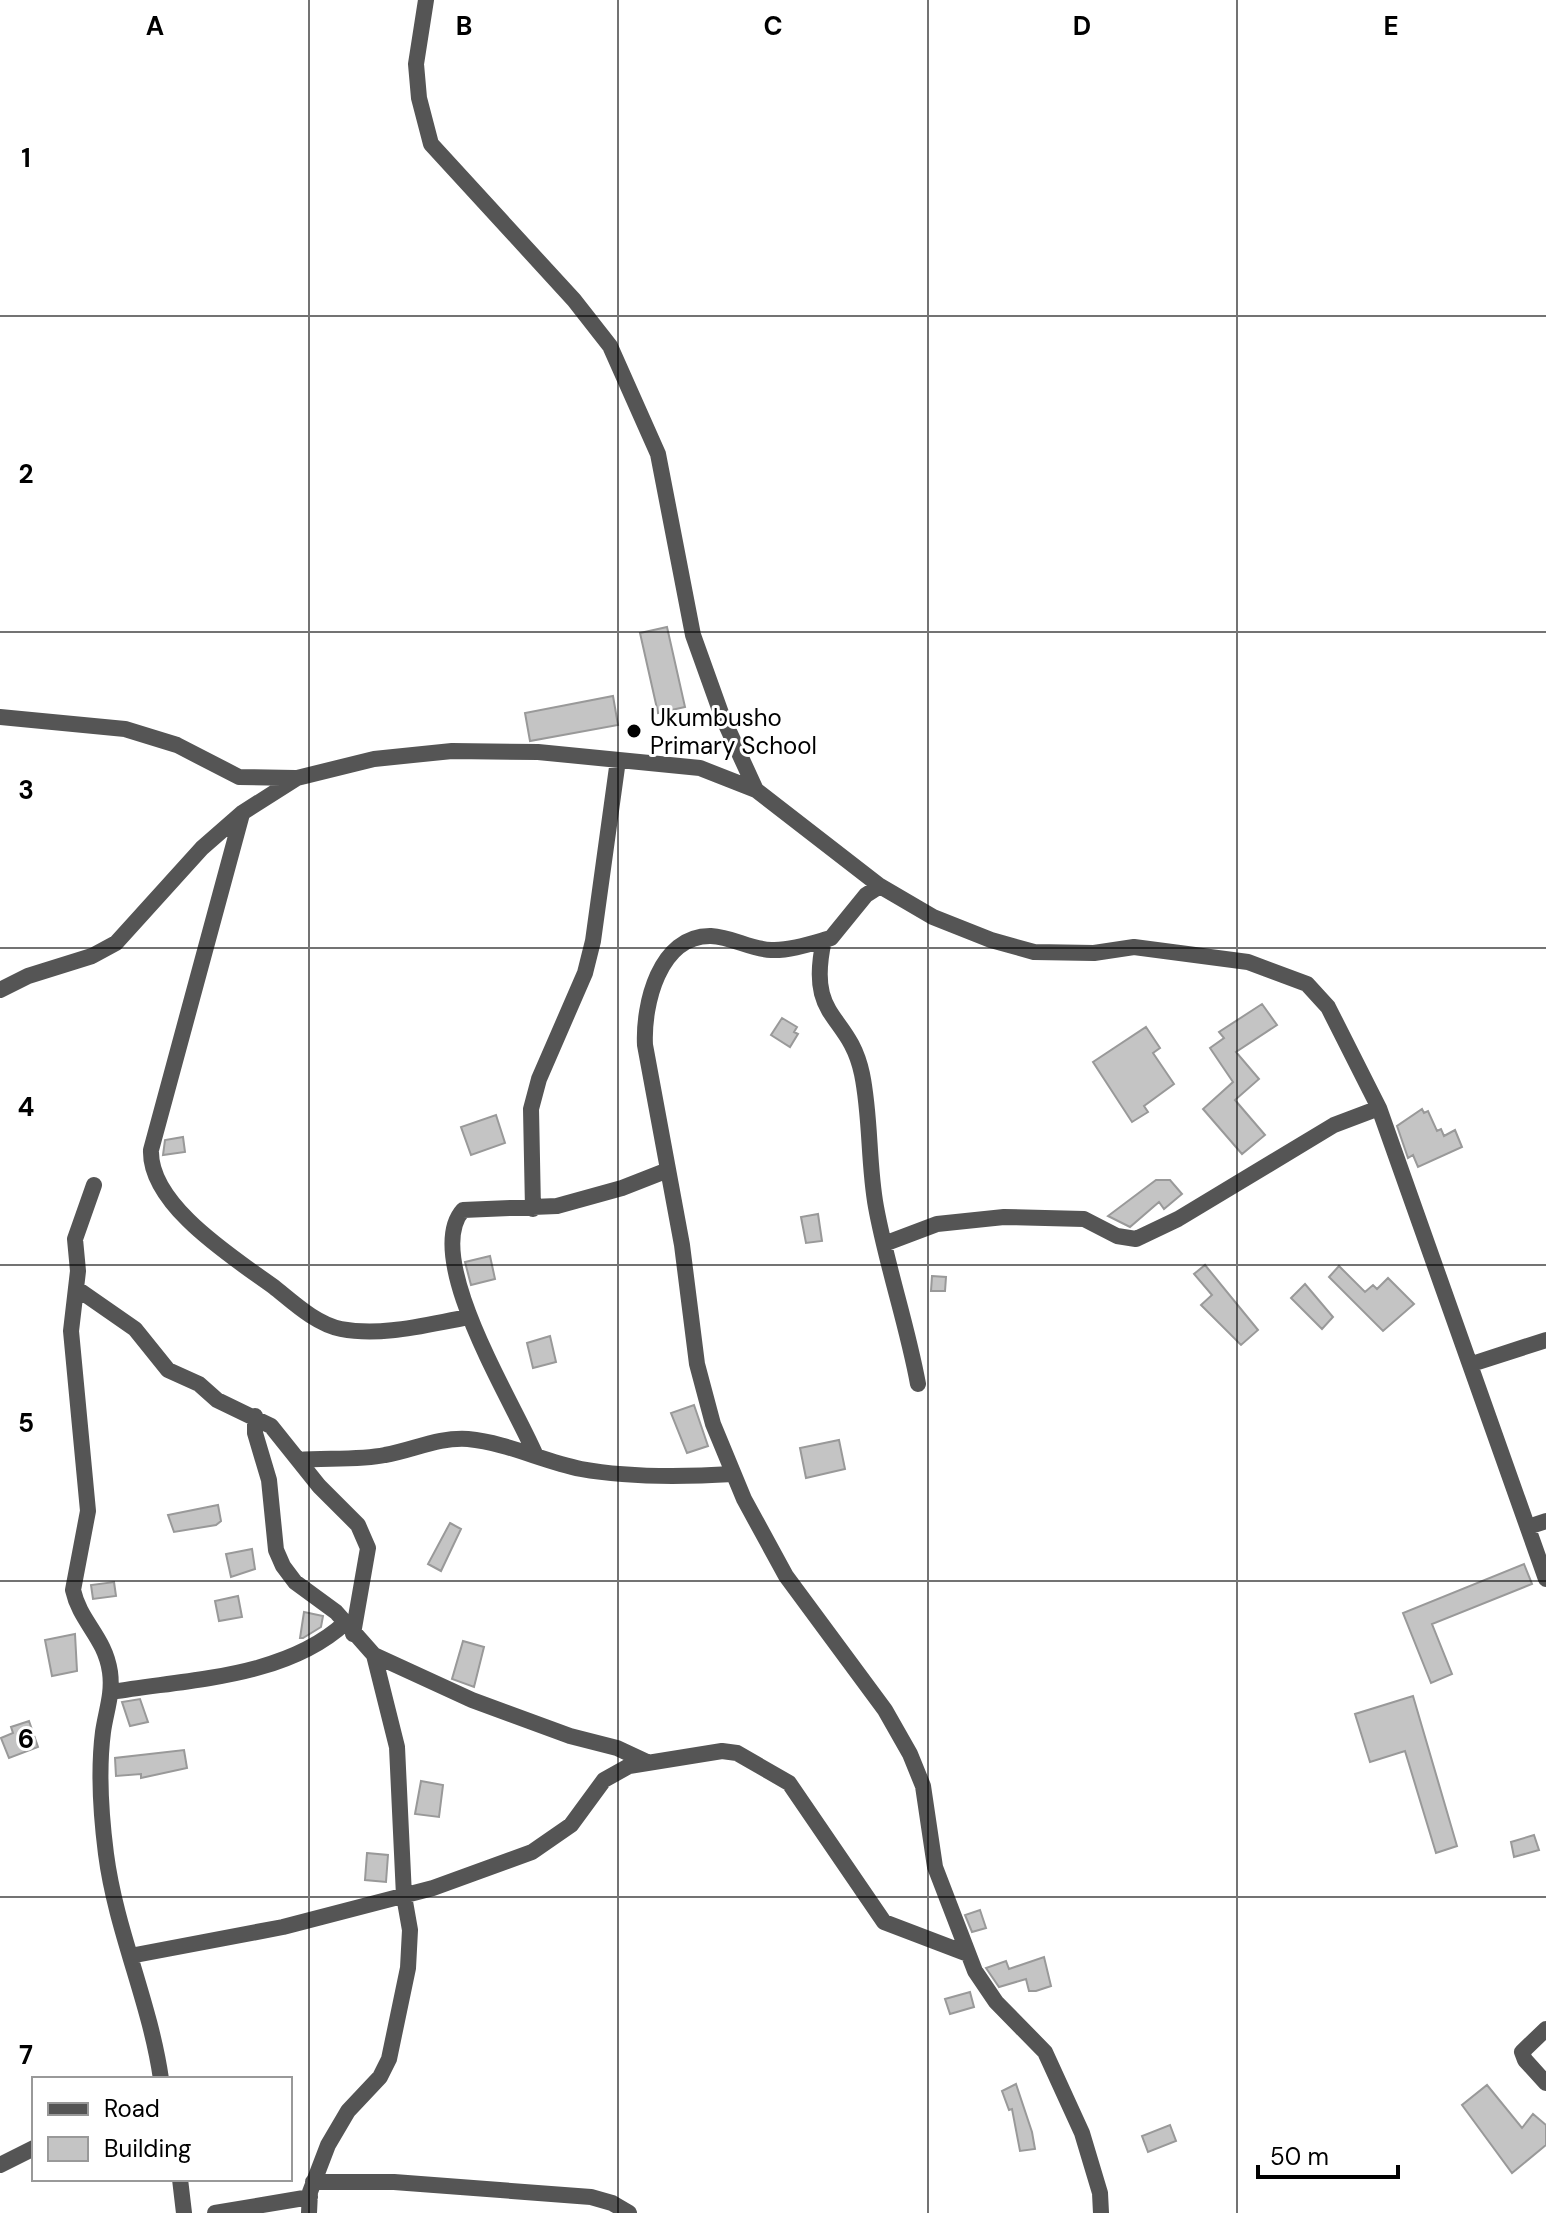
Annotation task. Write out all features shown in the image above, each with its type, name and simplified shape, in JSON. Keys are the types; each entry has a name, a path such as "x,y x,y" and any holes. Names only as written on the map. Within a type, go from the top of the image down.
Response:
{"street":[{"path":"426,0 416,64 419,98 431,144 574,300 610,346 658,454 693,635 722,716 756,790"},
{"path":"0,717 125,729 177,745 239,777 297,778 374,759 452,751 538,752 700,768 756,790 880,886 933,917 991,940 1034,952 1094,953 1134,947 1157,948 1248,962 1307,984 1339,1024 1379,1108 1546,1579"},
{"path":"533,1209 531,1109 539,1079 564,1027 588,962 618,760"},
{"path":"0,990 28,976 92,956 116,943 202,848 242,813 297,778"},
{"path":"242,813 151,1150 151,1163 156,1175 189,1220 227,1254 324,1323 364,1332 469,1317"},
{"path":"880,886 866,895 831,938 772,950 707,936 675,949 650,994 644,1022 651,1085 668,1170 697,1364 713,1424 733,1474 786,1576 885,1710 910,1754 923,1786 933,1859 968,1954 990,1995 1045,2052 1082,2133 1100,2193 1101,2213"},
{"path":"824,940 819,986 831,1017 855,1047 862,1072 871,1172 884,1244 918,1384"},
{"path":"884,1244 937,1224 1004,1217 1084,1219 1117,1236 1136,1239 1178,1219 1334,1125 1379,1108"},
{"path":"536,1456 469,1317 452,1245 456,1218 469,1209 533,1209 580,1201 668,1170"},
{"path":"94,1185 77,1229 76,1288 71,1331 88,1511 73,1590 80,1611 106,1650 112,1692 104,1731 103,1820 113,1890 157,2050 161,2077"},
{"path":"76,1288 135,1329 168,1370 199,1384 217,1400 255,1416 278,1433 366,1536 366,1569 349,1628 282,1661 112,1692"},
{"path":"1472,1364 1546,1340"},
{"path":"255,1416 255,1433 269,1480 276,1550 295,1582 336,1612 374,1655 482,1704 570,1736 617,1748 647,1762"},
{"path":"299,1460 385,1455 442,1439 494,1442 578,1468 641,1476 733,1474"},
{"path":"1528,1527 1546,1521"},
{"path":"311,2197 339,2124 380,2077 395,2043 409,1952 397,1747 374,1655"},
{"path":"130,1956 283,1927 404,1896 532,1852 571,1825 595,1790 611,1775 647,1762 731,1752 773,1772 800,1797 884,1922 968,1954"},
{"path":"1546,2029 1522,2052 1546,2083"},
{"path":"0,2165 32,2149"},
{"path":"180,2181 184,2213"},
{"path":"215,2213 394,2182 591,2197 612,2203 629,2213"}],"building":[{"path":"667,627 685,707 658,713 640,633"},
{"path":"613,696 618,725 530,741 525,713"},
{"path":"1262,1004 1277,1025 1236,1052 1259,1079 1235,1100 1265,1135 1242,1154 1203,1109 1233,1082 1210,1048 1224,1038 1219,1032"},
{"path":"782,1018 797,1027 794,1032 798,1034 790,1047 771,1035"},
{"path":"1146,1027 1160,1048 1153,1053 1174,1084 1144,1106 1148,1112 1132,1122 1093,1062"},
{"path":"1422,1109 1424,1113 1428,1111 1437,1131 1441,1129 1444,1136 1455,1130 1462,1147 1418,1167 1413,1155 1408,1158 1397,1126"},
{"path":"496,1115 505,1143 471,1155 461,1127"},
{"path":"183,1137 185,1152 163,1155 165,1140"},
{"path":"1156,1180 1170,1180 1182,1194 1164,1209 1159,1202 1130,1227 1108,1216"},
{"path":"818,1214 822,1241 806,1243 801,1217"},
{"path":"490,1256 495,1279 471,1285 465,1262"},
{"path":"1205,1265 1258,1330 1241,1345 1201,1305 1212,1295 1194,1274"},
{"path":"1339,1266 1365,1292 1373,1285 1377,1289 1388,1278 1414,1304 1383,1331 1329,1277"},
{"path":"932,1276 946,1277 945,1291 931,1291"},
{"path":"1305,1284 1333,1317 1322,1329 1291,1298"},
{"path":"550,1336 556,1362 533,1368 527,1343"},
{"path":"694,1405 708,1446 687,1453 671,1413"},
{"path":"839,1440 845,1469 806,1478 800,1448"},
{"path":"218,1505 221,1521 216,1525 174,1532 168,1515"},
{"path":"450,1523 461,1529 441,1571 428,1564"},
{"path":"252,1549 255,1569 231,1577 226,1554"},
{"path":"1524,1564 1532,1584 1432,1624 1452,1674 1431,1683 1403,1613"},
{"path":"114,1582 116,1596 93,1599 91,1585"},
{"path":"238,1596 242,1617 219,1621 215,1601"},
{"path":"304,1612 323,1616 321,1627 300,1638"},
{"path":"75,1634 77,1671 52,1676 45,1640"},
{"path":"463,1641 484,1647 474,1687 452,1679"},
{"path":"1413,1696 1457,1846 1436,1853 1405,1751 1370,1762 1355,1714"},
{"path":"140,1699 148,1722 130,1726 122,1702"},
{"path":"29,1721 38,1747 9,1758 1,1738 13,1733 11,1727"},
{"path":"184,1750 187,1768 141,1778 141,1774 116,1776 115,1758"},
{"path":"421,1781 443,1785 439,1817 415,1814"},
{"path":"1534,1835 1539,1850 1514,1857 1511,1842"},
{"path":"367,1853 388,1855 386,1882 365,1880"},
{"path":"980,1910 986,1928 972,1932 965,1915"},
{"path":"1044,1957 1051,1986 1036,1991 1029,1991 1026,1979 999,1987 986,1968 1006,1961 1009,1969"},
{"path":"970,1992 974,2007 950,2014 945,1999"},
{"path":"1016,2084 1035,2149 1020,2151 1012,2109 1009,2110 1002,2091"},
{"path":"1487,2085 1522,2128 1533,2114 1546,2125 1546,2145 1512,2173 1462,2105"},
{"path":"1170,2125 1176,2141 1148,2152 1142,2136"}],"place":[{"name":"Ukumbusho Primary School","path":"634,731"}]}
